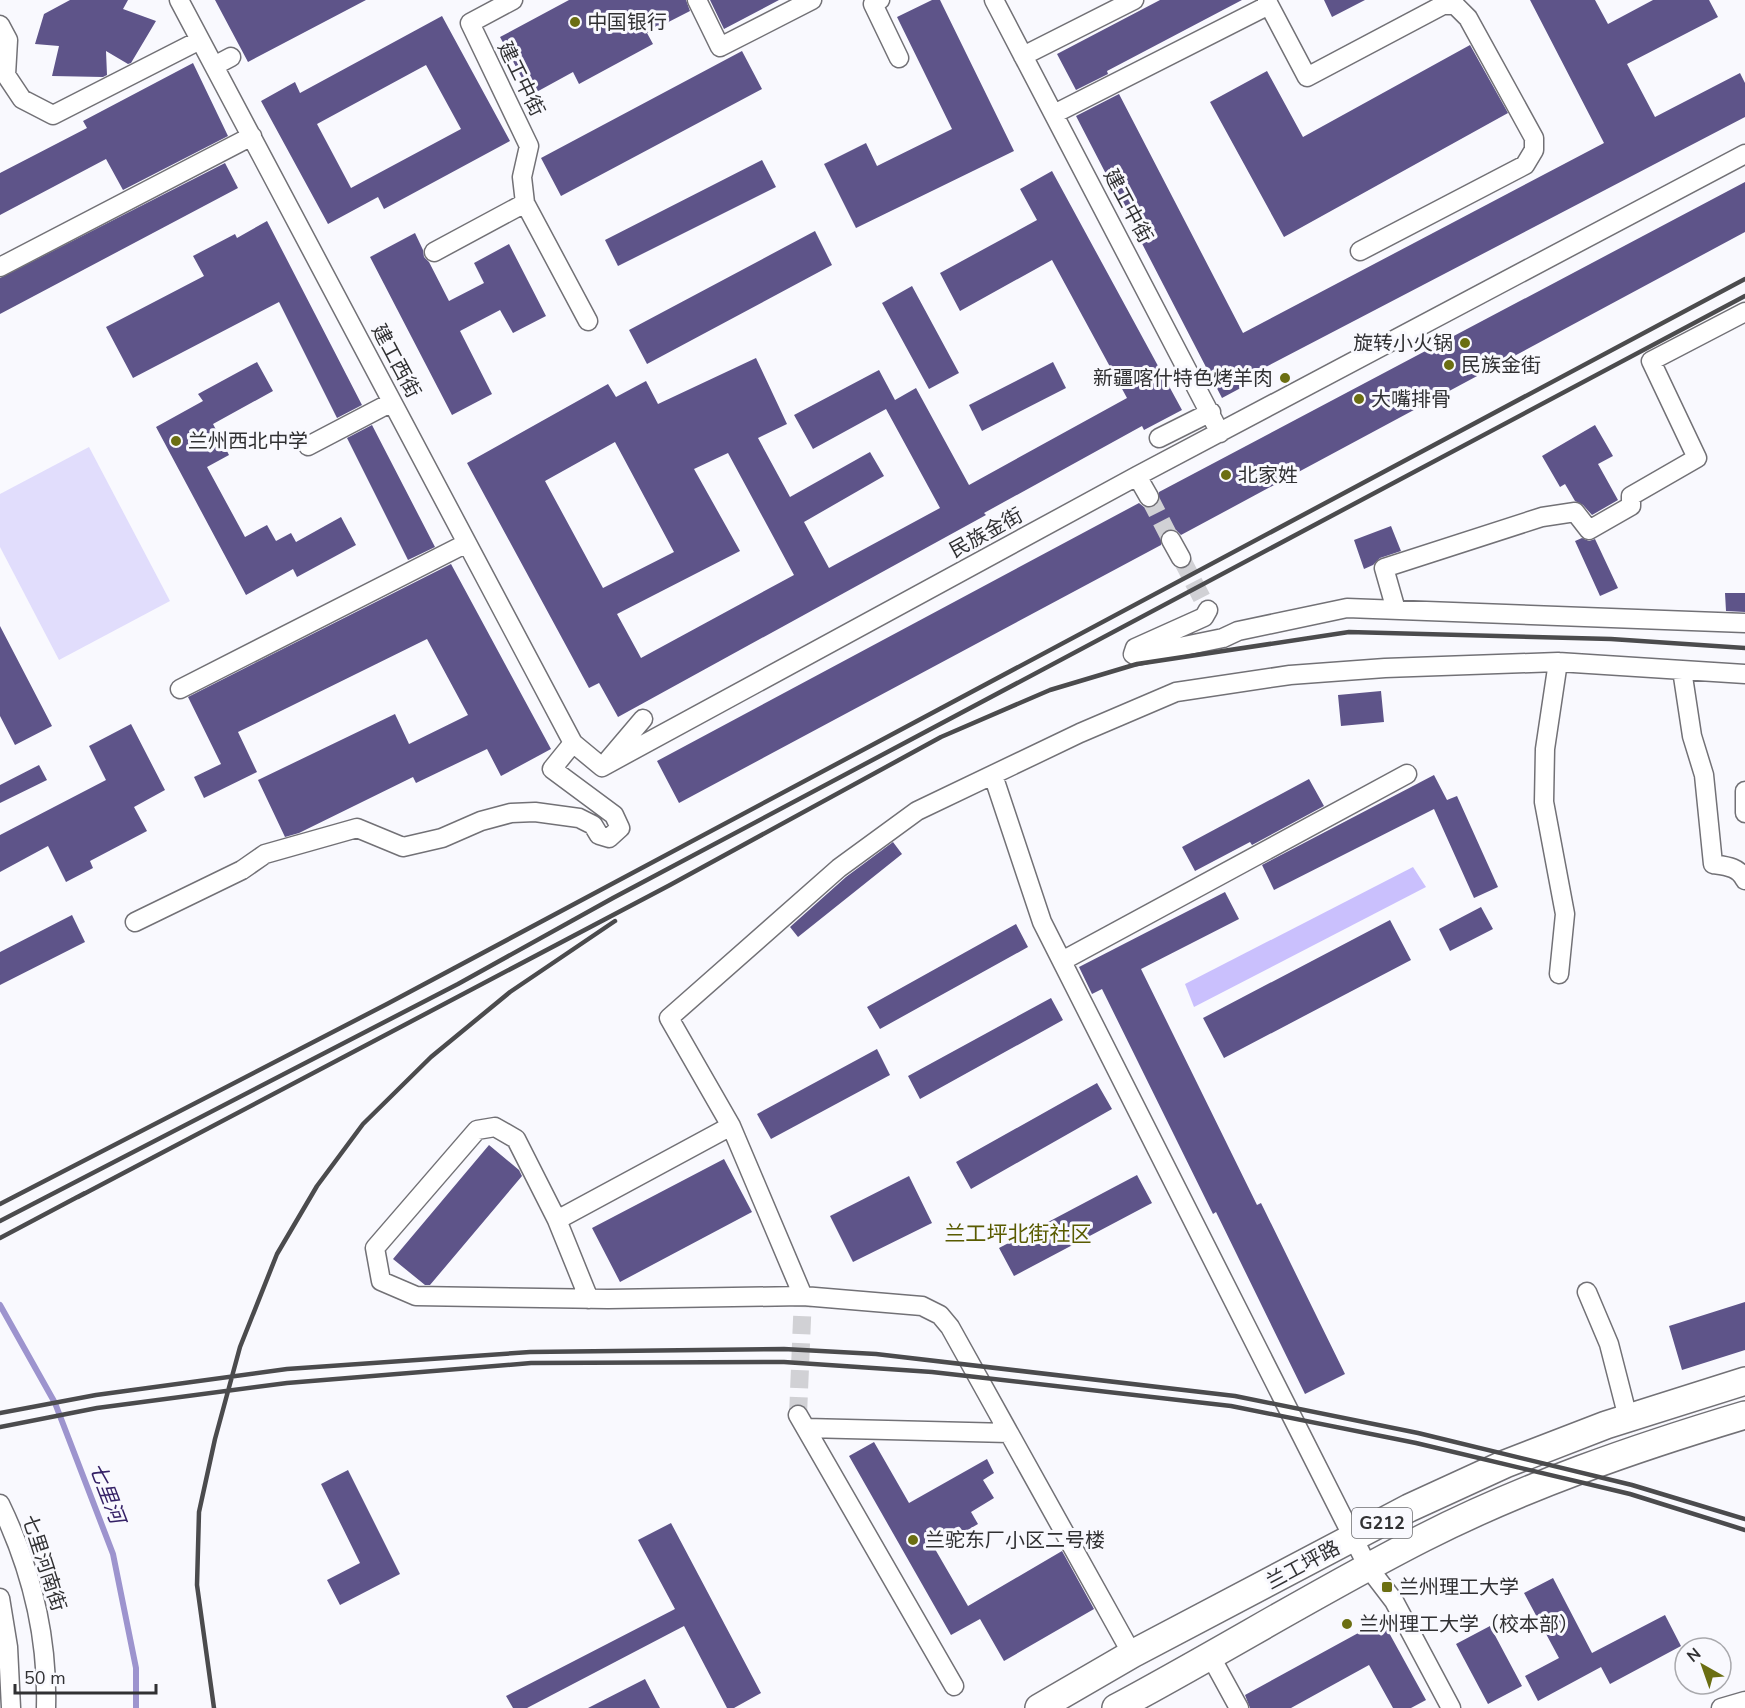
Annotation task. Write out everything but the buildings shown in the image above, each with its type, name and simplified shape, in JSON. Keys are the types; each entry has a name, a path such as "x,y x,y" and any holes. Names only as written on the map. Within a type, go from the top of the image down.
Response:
{"highway":[{"name":"兰工坪路","path":"1039,1708 1132,1654 1409,1508 1505,1464 1628,1418 1745,1381"},
{"name":"兰工坪路","path":"1116,1708 1211,1657 1368,1567 1518,1494 1616,1456 1745,1415"}],"street":[{"name":"建工西街","path":"179,0 573,743"},
{"name":"建工中街","path":"513,0 470,23 529,146 522,177 525,203 588,321"},
{"path":"697,0 720,47 812,0"},
{"path":"880,0 873,4 899,58"},
{"name":"建工中街","path":"994,0 1220,433"},
{"path":"1023,56 1134,0"},
{"path":"1054,114 1268,2 1307,77 1443,5 1455,5 1468,18 1534,138 1534,150 1525,165 1360,251"},
{"path":"0,25 8,40 6,75 22,99 53,115 201,40"},
{"path":"214,66 231,57"},
{"path":"0,267 252,136"},
{"name":"民族金街","path":"602,767 1137,476 1745,154"},
{"path":"434,252 525,203"},
{"path":"1396,610 1384,568 1542,517 1575,512 1589,530 1631,506 1631,496 1697,458 1651,361 1745,312"},
{"path":"308,446 392,402"},
{"path":"1159,438 1211,412"},
{"path":"1137,476 1149,498"},
{"path":"1171,540 1180,558"},
{"path":"180,689 467,543"},
{"path":"1208,610 1204,617 1135,648 1133,654 1136,656 1223,638 1238,631 1347,608 1745,623"},
{"path":"1558,662 1545,749 1544,802 1565,914 1559,974"},
{"path":"803,1296 731,1126 669,1018 839,868 917,811 1080,733 1176,692 1325,672 1558,662 1745,674"},
{"path":"1682,670 1692,736 1704,775 1713,864 1729,866 1744,873"},
{"path":"135,922 242,870 266,854 357,828 403,847 442,838 481,821 511,813 536,812 579,818 593,825 599,835 609,838 620,828 614,815 552,769 573,743 602,767 643,719"},
{"path":"1062,961 1407,774"},
{"path":"993,775 1042,922 1355,1537 1368,1567 1394,1601 1451,1708"},
{"path":"1745,791 1745,813"},
{"path":"557,1220 731,1126"},
{"path":"589,1299 557,1220 516,1139 495,1127 477,1131 375,1248 381,1281 416,1296 589,1299 803,1296 922,1306 940,1316 950,1327 1132,1654"},
{"path":"1587,1292 1609,1344 1628,1418"},
{"path":"954,1686 802,1421 1009,1433"},
{"name":"七里河南街","path":"0,1504 23,1558 36,1599 47,1684 46,1708"},
{"path":"0,1598 8,1647 4,1668 10,1708"},
{"path":"1211,1657 1239,1708"},
{"path":"1721,1708 1745,1701"}],"shaded area":[{"path":"89,447 170,601 59,660 0,547 0,494"},
{"path":"1413,867 1426,887 1194,1007 1185,984"}],"waterway":[{"name":"七里河","path":"0,1305 55,1403 113,1554 136,1668 136,1708"}],"tunnel":[{"path":"1149,497 1171,540"},
{"path":"1181,558 1208,610"},
{"path":"798,1415 803,1296"}],"railway":[{"path":"0,1204 387,1004 1745,279"},
{"path":"0,1221 458,984 613,898 1745,296"},
{"path":"78,1197 670,885 941,737 1050,690 1137,664 1349,632 1611,639 1745,648"},
{"path":"214,1708 197,1585 199,1512 215,1439 240,1347 277,1254 317,1186 363,1124 431,1057 510,992 615,921"},
{"path":"0,1238 85,1193"},
{"path":"0,1413 96,1395 287,1369 530,1352 784,1349 876,1354 1235,1396 1418,1433 1632,1485 1745,1519"},
{"path":"0,1427 97,1408 287,1383 531,1363 784,1362 932,1372 1231,1406 1416,1443 1630,1494 1745,1530"}],"place":[{"name":"中国银行","path":"575,22"},
{"name":"旋转小火锅","path":"1465,343"},
{"name":"民族金街","path":"1449,365"},
{"name":"新疆喀什特色烤羊肉","path":"1285,378"},
{"name":"大嘴排骨","path":"1359,399"},
{"name":"兰州西北中学","path":"176,441"},
{"name":"北家姓","path":"1226,475"},
{"name":"兰驼东厂小区二号楼","path":"913,1540"},
{"name":"兰州理工大学","path":"1387,1587"},
{"name":"兰州理工大学（校本部）","path":"1347,1624"}],"district":[{"name":"兰工坪北街社区","path":"1018,1234"}]}
